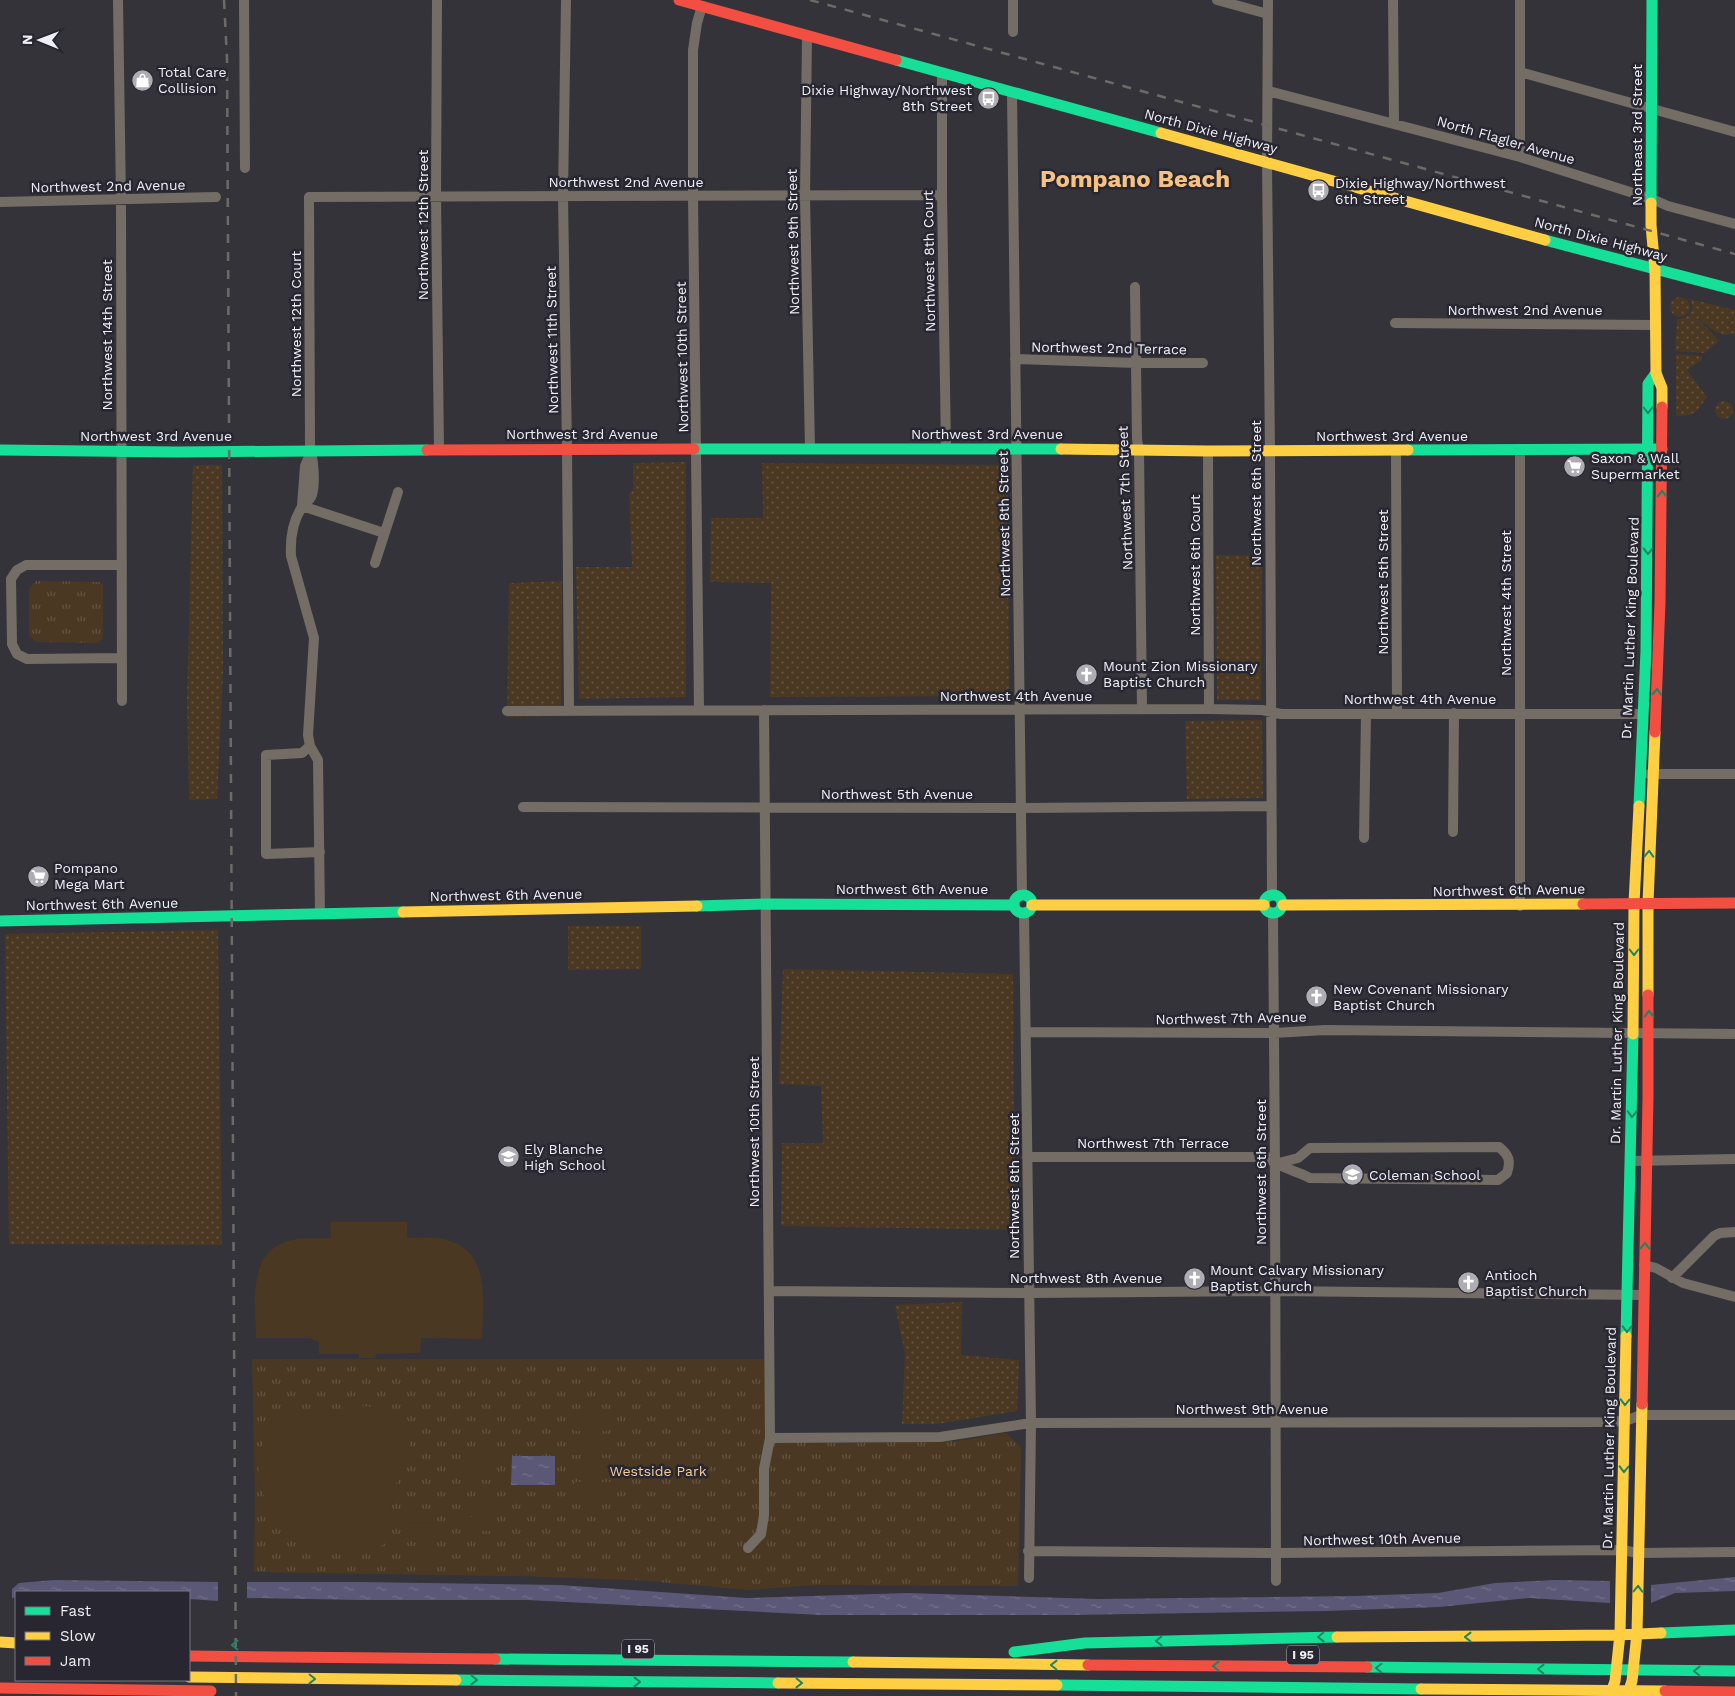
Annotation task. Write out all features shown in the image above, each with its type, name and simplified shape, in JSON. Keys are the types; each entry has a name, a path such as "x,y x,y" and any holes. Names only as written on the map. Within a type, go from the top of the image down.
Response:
{"main road":[{"name":"North Dixie Highway","path":"679,0 704,3 807,36 1655,270 1735,290"},
{"name":"Northeast 3rd Street","path":"1652,0 1652,231 1655,270"},
{"name":"Dr. Martin Luther King Boulevard","path":"1627,1696 1632,1681 1637,1633 1649,1034 1648,903 1662,529 1662,388 1656,373 1655,270"},
{"name":"Dr. Martin Luther King Boulevard","path":"1610,1696 1615,1681 1620,1634 1631,1161 1634,903 1643,714 1648,529 1648,384 1656,373"},
{"name":"Northwest 3rd Avenue","path":"0,450 120,452 810,448 1016,448 1139,451 1662,449"},
{"path":"1648,529 1662,529"},
{"path":"1028,909 1028,897 1022,895 1015,899 1014,905 1016,910 1264,905"},
{"path":"1272,895 1281,899 1282,905 1280,910 1273,914 1266,910 1264,905 1265,900 1272,895"},
{"name":"Northwest 6th Avenue","path":"1282,905 1520,906 1735,903"},
{"name":"Northwest 6th Avenue","path":"0,920 767,904 1014,905"},
{"path":"1663,1637 1735,1630"},
{"path":"1131,1653 1009,1652 1085,1643 1316,1637 1663,1637 1735,1641"},
{"path":"0,1642 15,1643"},
{"name":"I 95","path":"658,1649 964,1652"},
{"path":"190,1656 1735,1671"},
{"path":"1602,1658 1650,1658"},
{"path":"190,1678 1735,1692"},
{"path":"0,1688 226,1691"}],"street":[{"name":"Northwest 14th Street","path":"118,0 121,200 120,452 122,701"},
{"path":"244,0 245,168"},
{"name":"Northwest 12th Street","path":"437,0 436,196 439,450"},
{"name":"Northwest 11th Street","path":"566,0 563,196 567,449 568,710"},
{"path":"1012,0 1013,32"},
{"path":"1217,0 1268,14"},
{"name":"Northwest 6th Street","path":"1268,0 1267,162 1272,895"},
{"path":"1393,0 1394,123"},
{"path":"1520,0 1520,157"},
{"name":"Northwest 10th Street","path":"699,709 693,50 697,23 704,3"},
{"name":"Northwest 9th Street","path":"807,36 805,196 810,448"},
{"name":"Northwest 8th Court","path":"942,72 946,448"},
{"path":"1520,72 1735,132"},
{"name":"North Flagler Avenue","path":"1268,91 1520,157 1652,199 1668,206 1735,224"},
{"name":"Northwest 8th Street","path":"1012,92 1016,448 1022,710 1022,895"},
{"name":"Northwest 2nd Avenue","path":"310,197 942,195"},
{"name":"Northwest 2nd Avenue","path":"0,202 216,197"},
{"name":"Northwest 12th Court","path":"310,197 312,451"},
{"name":"Northwest 7th Street","path":"1135,287 1142,709"},
{"name":"Northwest 2nd Avenue","path":"1395,323 1656,325"},
{"name":"Northwest 2nd Terrace","path":"1015,359 1203,363"},
{"path":"312,451 314,486 311,498 302,506 291,532 290,542 314,638 308,735 310,746 318,760 320,914"},
{"name":"Northwest 6th Court","path":"1208,451 1209,709"},
{"name":"Northwest 5th Street","path":"1396,451 1397,714"},
{"name":"Northwest 4th Street","path":"1520,451 1520,906"},
{"path":"375,563 398,492"},
{"path":"302,506 384,533"},
{"path":"121,565 26,565 17,570 11,580 12,644 17,654 27,659 122,658"},
{"name":"Northwest 4th Avenue","path":"507,710 1209,709 1271,711 1281,714 1643,714"},
{"name":"Northwest 10th Street","path":"748,1548 762,1534 764,1469 770,1438 764,710"},
{"path":"1453,832 1454,713"},
{"path":"1364,838 1366,714"},
{"path":"310,746 302,753 266,754 266,854 320,852"},
{"path":"1640,774 1735,774"},
{"name":"Northwest 5th Avenue","path":"523,808 1271,806"},
{"name":"Northwest 8th Street","path":"1028,909 1027,1157 1031,1422 1029,1578"},
{"name":"Northwest 6th Street","path":"1273,914 1276,1164 1276,1581"},
{"name":"Northwest 7th Avenue","path":"1027,1032 1274,1033 1325,1030 1735,1034"},
{"name":"Northwest 7th Terrace","path":"1027,1157 1267,1156 1276,1164 1300,1172 1310,1178 1498,1180 1507,1173 1510,1163 1507,1153 1499,1147 1360,1147 1310,1148 1298,1158 1276,1164"},
{"path":"1631,1161 1735,1160"},
{"path":"1672,1278 1714,1236 1720,1233 1735,1232"},
{"path":"1644,1265 1656,1268 1672,1278 1735,1297"},
{"name":"Northwest 8th Avenue","path":"769,1291 1275,1291 1644,1295"},
{"name":"Northwest 9th Avenue","path":"770,1438 940,1437 1031,1422 1625,1421 1641,1415 1735,1415"},
{"name":"Northwest 10th Avenue","path":"1028,1550 1275,1553 1622,1550 1638,1553 1735,1552"}],"green space":[{"path":"1680,297 1687,300 1690,307 1687,314 1680,317 1673,314 1670,307 1673,300"},
{"path":"1690,299 1735,310 1735,333 1724,335 1719,333 1697,317 1719,341 1705,353 1675,351 1677,319 1688,316 1692,310"},
{"path":"1676,354 1702,356 1702,360 1687,370 1707,397 1698,410 1688,415 1676,416"},
{"path":"1724,401 1730,404 1733,410 1730,416 1724,419 1718,416 1715,410 1718,404"},
{"path":"686,462 686,697 579,699 576,567 632,567 629,494 633,490 633,463"},
{"path":"762,463 1008,465 1009,696 770,697 771,583 710,582 711,518 763,518"},
{"path":"193,465 222,465 223,674 217,799 189,800 187,700"},
{"path":"1216,555 1262,556 1261,700 1217,700"},
{"path":"36,581 99,582 103,585 103,638 98,643 36,642 29,635 29,589"},
{"path":"562,581 561,716 507,717 509,583"},
{"path":"1262,720 1263,798 1187,799 1185,721"},
{"path":"568,926 641,926 641,969 568,970"},
{"path":"218,930 222,1245 9,1244 5,934"},
{"path":"783,969 1013,974 1015,1230 781,1226 782,1143 823,1143 821,1086 779,1084"},
{"path":"330,1222 407,1222 407,1238 438,1238 455,1243 468,1251 476,1263 481,1276 483,1291 482,1339 421,1338 420,1353 376,1354 375,1358 359,1358 359,1354 319,1354 319,1342 309,1338 256,1338 255,1294 260,1266 267,1255 277,1246 292,1240 331,1238"},
{"path":"962,1302 961,1355 1019,1360 1017,1411 938,1424 902,1424 905,1354 895,1305"},
{"name":"Westside Park","path":"252,1359 767,1359 767,1441 843,1443 957,1441 1006,1433 1021,1447 1018,1586 815,1585 750,1590 635,1580 516,1576 254,1572 255,1495"},
{"path":"362,1406 399,1410 411,1424 407,1468 394,1486 388,1542 372,1549 355,1552 337,1552 305,1541 290,1531 278,1519 268,1504 260,1485 259,1460 263,1442 278,1409 340,1416"},
{"path":"574,1412 609,1412 609,1431 574,1431"},
{"path":"574,1435 609,1435 609,1454 574,1455"},
{"path":"461,1447 491,1447 491,1461 461,1461"},
{"path":"609,1458 610,1478 574,1478 574,1459"},
{"path":"461,1466 491,1466 491,1480 461,1480"},
{"path":"574,1482 610,1482 610,1502 574,1502"},
{"path":"461,1498 491,1498 491,1512 461,1512"},
{"path":"405,1509 435,1509 435,1522 405,1523"},
{"path":"461,1517 491,1517 492,1531 461,1531"},
{"path":"435,1527 435,1541 405,1541 405,1528"},
{"path":"405,1546 435,1546 435,1560 405,1560"}],"water":[{"path":"512,1456 555,1456 555,1485 511,1485"},
{"path":"1735,1577 1735,1591 1675,1593 1651,1603 1651,1585"},
{"path":"54,1580 218,1582 218,1601 190,1599 190,1591 15,1591 15,1597 12,1598 12,1589 19,1583"},
{"path":"1555,1580 1610,1581 1610,1603 1529,1598 1439,1607 1325,1611 1071,1615 821,1615 527,1600 247,1598 247,1582 560,1585 747,1598 908,1593 1098,1599 1355,1596 1438,1593 1495,1583"}],"railway":[{"path":"224,0 227,59 236,1696"},
{"path":"810,0 1735,254"}],"traffic: fast":[{"path":"1651,203 1652,0"},
{"path":"896,60 1161,133"},
{"path":"1545,240 1735,290"},
{"path":"1639,806 1646,651 1648,384 1656,373"},
{"path":"694,449 1061,449"},
{"path":"1408,450 1662,449"},
{"path":"0,450 177,452 427,450"},
{"path":"1023,895 1029,898 1032,904 1029,910 1023,913 1017,910 1014,904 1017,898 1023,895"},
{"path":"1269,895 1277,895 1282,900 1282,904 1280,911 1269,913 1264,908 1264,900 1269,895"},
{"path":"697,906 767,904 1014,905"},
{"path":"0,921 403,912"},
{"path":"1626,1336 1633,1034"},
{"path":"1661,1633 1735,1630"},
{"path":"1014,1652 1085,1643 1337,1637"},
{"path":"495,1659 853,1662"},
{"path":"1367,1667 1735,1671"},
{"path":"456,1680 778,1683"},
{"path":"1057,1685 1421,1689"}],"traffic: slow":[{"path":"1161,133 1545,240"},
{"path":"1651,203 1655,270 1656,373 1662,388 1662,407"},
{"path":"1061,449 1208,451 1408,450"},
{"path":"1648,995 1648,903 1655,732"},
{"path":"1633,1034 1634,903 1639,806"},
{"path":"1283,905 1583,904"},
{"path":"1032,905 1264,905"},
{"path":"403,912 697,906"},
{"path":"1610,1696 1615,1681 1620,1634 1626,1336"},
{"path":"1627,1696 1632,1681 1637,1633 1642,1404"},
{"path":"1337,1637 1661,1633"},
{"path":"0,1642 15,1643"},
{"path":"853,1662 1088,1665"},
{"path":"190,1677 456,1680"},
{"path":"778,1683 1057,1685"},
{"path":"1421,1689 1665,1691"}],"traffic: jam":[{"path":"679,0 896,60"},
{"path":"1655,732 1660,602 1662,407"},
{"path":"427,450 694,449"},
{"path":"1583,904 1735,903"},
{"path":"1642,1404 1648,1098 1648,995"},
{"path":"190,1656 495,1659"},
{"path":"1088,1665 1367,1667"},
{"path":"0,1688 211,1691"},
{"path":"1665,1691 1735,1692"}],"place":[{"name":"Total Care Collision","path":"142,80"},
{"name":"Dixie Highway/Northwest 8th Street","path":"988,98"},
{"name":"Dixie Highway/Northwest 6th Street","path":"1319,191"},
{"name":"Saxon & Wall Supermarket","path":"1575,466"},
{"name":"Mount Zion Missionary Baptist Church","path":"1087,674"},
{"name":"Pompano Mega Mart","path":"38,876"},
{"name":"New Covenant Missionary Baptist Church","path":"1317,997"},
{"name":"Ely Blanche High School","path":"508,1157"},
{"name":"Coleman School","path":"1353,1175"},
{"name":"Mount Calvary Missionary Baptist Church","path":"1194,1278"},
{"name":"Antioch Baptist Church","path":"1469,1283"}],"district":[{"name":"Pompano Beach","path":"1135,179"}]}
